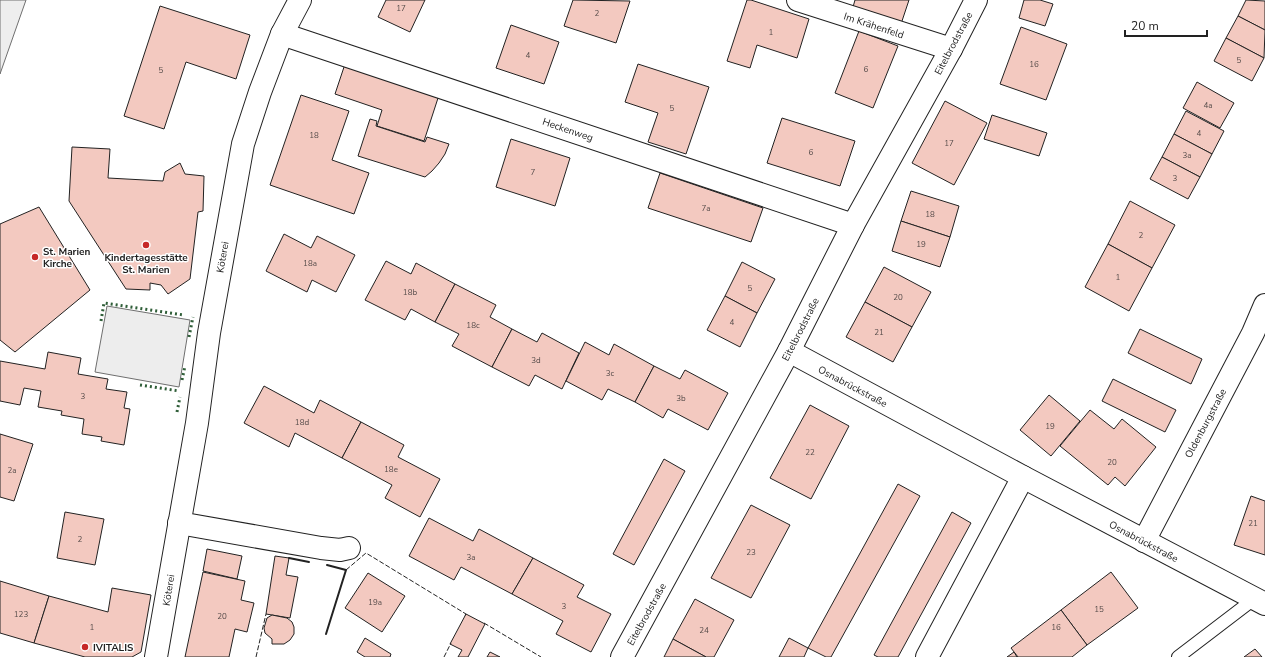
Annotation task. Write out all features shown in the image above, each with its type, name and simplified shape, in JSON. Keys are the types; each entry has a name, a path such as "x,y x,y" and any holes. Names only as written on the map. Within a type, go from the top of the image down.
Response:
{"street":[{"name":"Köterei","path":"156,657 197,423 209,333 243,144 260,92 282,34 300,0"},
{"name":"Im Krähenfeld","path":"798,0 951,49"},
{"name":"Eitelbrodstraße","path":"622,657 789,351 854,225 951,49 976,0"},
{"name":"Heckenweg","path":"282,34 854,225"},
{"name":"Oldenburgstraße","path":"1144,541 1253,332 1265,305"},
{"name":"Osnabrückstraße","path":"789,351 1023,477 1260,601"},
{"path":"927,657 1023,477"},
{"path":"179,523 321,548 340,550 349,548"}],"lane":[{"path":"1178,657 1260,601"}],"shaded area":[{"path":"0,0 26,0 0,74"},
{"path":"107,306 190,320 179,387 95,372"}],"building":[{"path":"386,0 425,0 410,32 378,17"},
{"path":"573,0 630,1 616,43 564,26"},
{"path":"747,0 809,19 797,58 757,45 750,68 727,61"},
{"path":"855,0 909,0 901,24 853,7"},
{"path":"1024,0 1040,0 1053,4 1045,26 1019,18"},
{"path":"1246,0 1265,1 1265,30 1238,16"},
{"path":"160,6 250,35 236,79 186,62 164,129 124,116"},
{"path":"1238,16 1265,30 1264,58 1226,38"},
{"path":"511,25 559,42 544,84 496,68"},
{"path":"1021,27 1067,44 1046,100 1000,84"},
{"path":"859,31 898,46 873,108 835,93"},
{"path":"1226,38 1264,58 1252,81 1214,61"},
{"path":"345,64 439,95 424,141 377,126 382,110 335,94"},
{"path":"638,64 709,87 686,154 648,142 658,113 625,102"},
{"path":"1197,82 1234,103 1220,128 1183,108"},
{"path":"301,95 349,111 332,160 369,173 354,214 270,185"},
{"path":"945,101 987,123 954,185 912,163"},
{"path":"1186,111 1224,131 1212,154 1174,134"},
{"path":"992,115 1047,133 1039,156 984,139"},
{"path":"782,118 855,141 840,186 767,163"},
{"path":"370,119 377,121 376,126 425,142 427,137 449,144 439,163 425,177 358,156"},
{"path":"1174,134 1212,154 1200,177 1162,157"},
{"path":"511,139 570,158 555,206 496,187"},
{"name":"Kindertagesstätte St. Marien","path":"72,147 110,149 108,178 163,181 165,172 180,163 185,174 204,176 203,211 198,212 190,279 168,294 161,285 150,283 150,290 126,289 69,201"},
{"path":"1162,157 1200,177 1188,199 1150,179"},
{"path":"660,173 763,208 751,242 648,208"},
{"path":"911,191 959,206 950,237 901,221"},
{"path":"1130,201 1175,225 1152,268 1108,244"},
{"name":"St. Marien Kirche","path":"39,207 90,290 15,352 0,340 0,224"},
{"path":"901,221 950,237 940,267 892,251"},
{"path":"284,234 311,248 317,236 355,255 336,292 312,280 307,292 266,271"},
{"path":"1108,244 1152,268 1129,311 1085,287"},
{"path":"386,261 411,274 416,263 455,284 435,322 411,309 405,320 365,300"},
{"path":"742,262 775,279 757,313 725,296"},
{"path":"884,267 931,292 912,327 865,302"},
{"path":"455,284 496,305 490,317 512,329 492,367 452,346 459,334 435,322"},
{"path":"725,296 757,313 740,347 707,330"},
{"path":"865,302 912,327 893,362 846,337"},
{"path":"512,329 537,342 542,333 579,353 562,389 535,375 529,386 492,367"},
{"path":"1140,329 1202,359 1191,384 1128,353"},
{"path":"585,342 609,355 614,344 654,366 635,402 608,389 602,400 566,381"},
{"path":"48,352 81,358 78,374 108,379 106,389 127,392 124,408 130,409 124,445 101,441 102,437 82,434 84,419 61,415 62,411 38,407 41,391 24,388 20,405 0,401 0,361 45,369"},
{"path":"654,366 680,379 685,370 728,393 708,430 668,409 663,418 635,402"},
{"path":"1113,379 1176,410 1165,432 1102,401"},
{"path":"264,386 314,413 320,400 361,422 342,458 295,433 289,447 244,423"},
{"path":"1049,395 1080,421 1051,456 1020,430"},
{"path":"810,405 849,426 811,499 770,478"},
{"path":"1090,410 1114,429 1122,419 1156,447 1125,486 1115,477 1108,485 1060,446"},
{"path":"361,422 404,445 398,457 440,479 420,517 385,498 392,485 342,458"},
{"path":"0,434 33,444 14,501 0,497"},
{"path":"664,459 685,471 634,565 613,554"},
{"path":"898,484 920,496 831,657 826,657 808,648"},
{"path":"1251,496 1265,501 1265,555 1234,545"},
{"path":"751,505 790,525 751,598 711,578"},
{"path":"65,512 104,519 95,565 57,558"},
{"path":"952,512 971,523 898,657 878,657 874,655"},
{"path":"429,518 473,541 479,529 533,558 512,594 461,567 454,580 409,556"},
{"path":"207,549 242,556 237,579 203,571"},
{"path":"275,556 289,558 286,575 298,577 290,618 266,614"},
{"path":"533,558 584,585 577,597 611,614 591,652 556,634 563,621 512,594"},
{"path":"203,572 245,581 241,600 254,603 247,632 235,629 229,657 185,657"},
{"path":"1111,572 1138,608 1087,645 1061,610"},
{"path":"368,573 405,596 382,632 345,608"},
{"path":"0,581 49,596 34,643 0,633"},
{"path":"112,588 151,595 141,652 132,657 85,657 34,643 49,596 108,612"},
{"path":"695,599 734,620 714,657 706,657 673,639"},
{"path":"1061,610 1087,645 1072,657 1018,657 1011,648"},
{"path":"466,614 485,624 468,657 458,657 462,650 450,644"},
{"path":"272,615 287,618 292,622 294,634 290,640 284,644 272,644 272,639 265,633 264,628 267,618"},
{"path":"365,638 391,654 390,657 365,657 357,652"},
{"path":"789,638 808,648 804,657 779,657"},
{"path":"673,639 706,657 664,657"},
{"path":"1255,649 1262,657 1244,657"},
{"path":"490,652 500,657 487,657"},
{"path":"1014,652 1017,657 1007,657"}],"hedge":[{"path":"101,321 104,303 184,315"},
{"path":"189,337 193,317"},
{"path":"182,380 185,366"},
{"path":"140,385 179,391"},
{"path":"177,412 180,397"}],"fence":[{"path":"346,570 366,553 466,614 465,616"},
{"path":"256,657 266,614"},
{"path":"484,623 541,657"},
{"path":"444,657 451,643"}],"wall":[{"path":"289,558 309,562"},
{"path":"326,634 346,570 327,565"}],"place":[{"name":"Kindertagesstätte St. Marien","path":"146,245"},
{"name":"St. Marien Kirche","path":"35,257"},
{"name":"IVITALIS","path":"85,647"}]}
